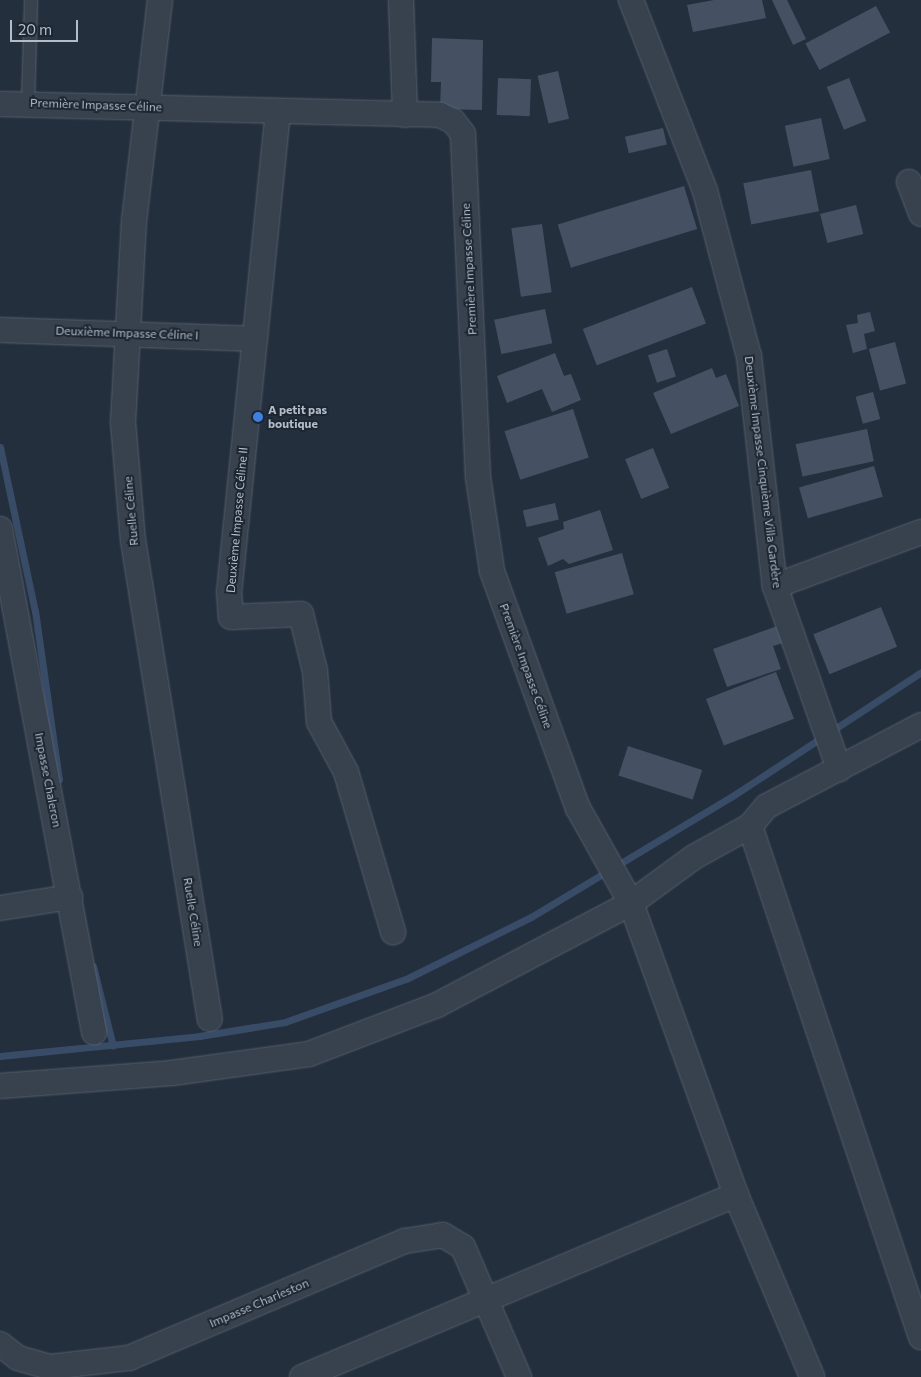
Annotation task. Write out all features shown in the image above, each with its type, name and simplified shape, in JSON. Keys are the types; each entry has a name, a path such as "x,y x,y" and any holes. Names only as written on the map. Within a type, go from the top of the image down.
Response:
{"street":[{"name":"Ruelle Céline","path":"160,0 149,108 134,220 123,422 133,540 210,1019"},
{"path":"401,0 405,115"},
{"name":"Deuxième Impasse Cinquième Villa Gardère","path":"631,0 705,191 749,356 775,586 839,769"},
{"name":"Première Impasse Céline","path":"0,104 28,103 278,112 440,115 453,121 463,134 478,477 492,571 578,808 627,894 736,1195 812,1377"},
{"name":"Deuxième Impasse Céline II","path":"278,112 229,591 231,617 301,614 315,671 319,722 346,772 394,932"},
{"path":"909,182 921,214"},
{"name":"Deuxième Impasse Céline I","path":"0,330 128,332 255,339"},
{"name":"Impasse Chaleron","path":"0,530 94,1032"},
{"path":"775,586 921,532"},
{"path":"0,1086 172,1073 309,1054 437,1005 627,894 750,826 768,806 921,725"},
{"path":"750,826 921,1337"},
{"path":"0,908 70,897"},
{"path":"302,1377 736,1195"},
{"name":"Impasse Charleston","path":"0,1344 18,1358 50,1367 129,1358 427,1235 443,1235 462,1247 519,1377"}],"lane":[{"path":"28,103 31,0"}],"building":[{"path":"714,0 762,0 766,18 693,32 687,5"},
{"path":"772,0 787,0 806,39 793,45"},
{"path":"876,6 890,32 819,70 805,44"},
{"path":"432,38 483,40 482,110 440,109 441,82 431,82"},
{"path":"558,71 569,119 549,123 538,76"},
{"path":"498,78 531,79 530,116 497,115"},
{"path":"849,78 866,121 844,130 827,87"},
{"path":"821,118 830,159 794,167 785,126"},
{"path":"663,128 667,145 629,153 625,137"},
{"path":"811,170 819,211 751,224 743,183"},
{"path":"684,186 697,229 571,268 558,225"},
{"path":"856,205 863,234 827,243 820,214"},
{"path":"542,224 552,292 521,297 511,228"},
{"path":"692,287 706,323 597,365 583,329"},
{"path":"545,309 552,343 501,354 494,320"},
{"path":"870,312 875,331 864,334 867,349 853,353 846,325 858,323 857,315"},
{"path":"895,342 906,384 880,391 869,349"},
{"path":"667,349 676,377 657,383 648,355"},
{"path":"555,353 564,376 571,374 581,400 552,412 542,389 507,403 497,376"},
{"path":"712,368 716,378 726,374 739,406 671,434 653,393"},
{"path":"873,392 880,419 863,424 856,397"},
{"path":"573,409 589,458 520,480 505,431"},
{"path":"867,429 874,461 802,476 796,444"},
{"path":"653,448 669,488 641,499 625,459"},
{"path":"874,466 883,497 808,518 799,487"},
{"path":"555,503 559,520 527,527 523,510"},
{"path":"600,510 613,550 569,564 563,559 548,566 538,538 564,529 563,522"},
{"path":"622,553 634,594 567,614 555,572"},
{"path":"881,607 897,647 829,674 813,634"},
{"path":"777,626 783,643 773,646 781,669 727,687 713,649"},
{"path":"776,672 794,719 724,746 706,699"},
{"path":"628,746 702,770 693,800 618,775"}],"waterway":[{"path":"0,447 35,611 59,779"},
{"path":"0,1056 199,1036 285,1022 406,979 531,917 731,797 921,672"},
{"path":"93,966 113,1046"}],"place":[{"name":"A petit pas boutique","path":"258,417"}]}
